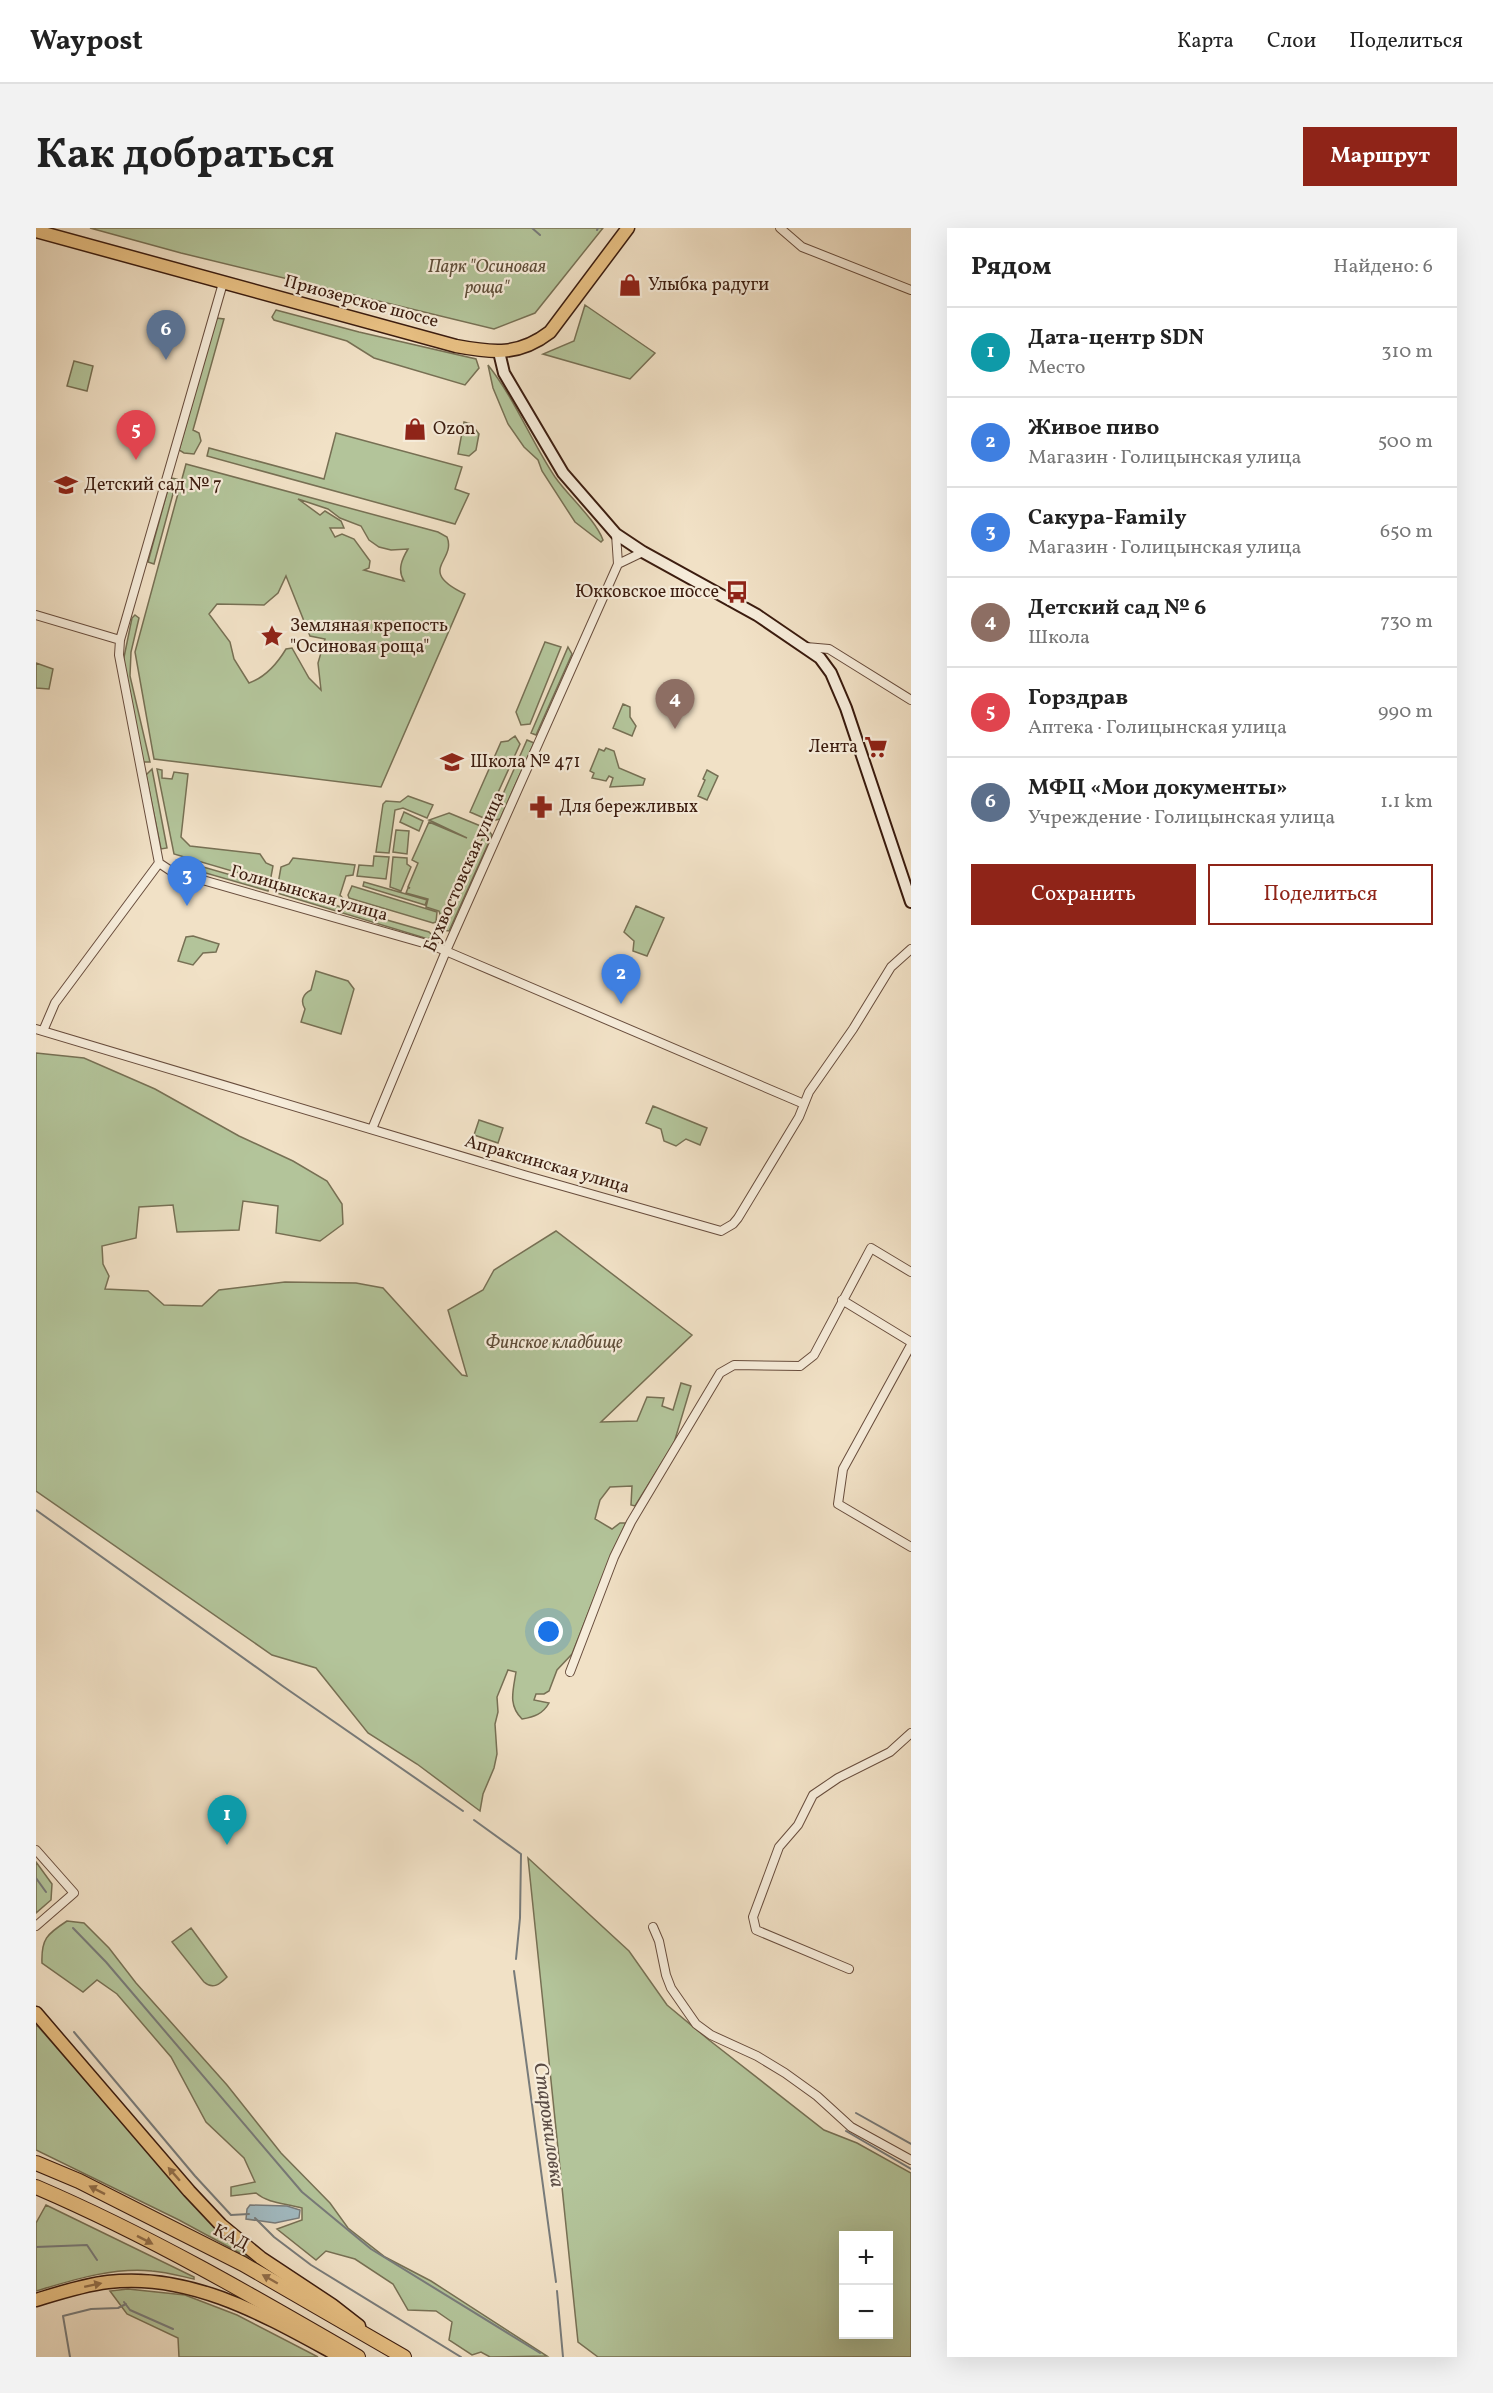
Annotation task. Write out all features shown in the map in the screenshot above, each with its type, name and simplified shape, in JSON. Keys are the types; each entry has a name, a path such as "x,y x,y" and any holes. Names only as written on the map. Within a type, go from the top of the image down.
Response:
{"highway":[{"name":"КАД","path":"36,2163 79,2181 243,2264 404,2357"},
{"path":"36,2187 71,2202 235,2285 358,2357"}],"main road":[{"name":"Приозерское шоссе","path":"36,231 456,346 499,352 525,347 537,342 550,332 628,228"},
{"path":"499,352 504,373 563,473 616,534 643,552 717,591 820,658 831,673 846,708 911,902"},
{"path":"36,2013 221,2225 261,2258 332,2305 376,2339"},
{"path":"36,2300 107,2282 164,2282 195,2288 239,2305 341,2357"}],"street":[{"path":"780,228 802,247 911,290"},
{"path":"40,1030 55,1003 159,863 120,669 120,640 223,283"},
{"name":"Бухвостовская улица","path":"372,1129 446,951 618,564 616,534"},
{"path":"618,564 643,552"},
{"path":"36,615 120,640"},
{"path":"806,647 829,649 911,700"},
{"name":"Голицынская улица","path":"159,863 171,871 434,946 804,1104"},
{"name":"Апраксинская улица","path":"40,1030 721,1231 734,1224 799,1117 809,1092 853,1029 891,967 911,949"},
{"path":"570,1672 614,1557 631,1522 720,1373 734,1365 801,1366 814,1355 871,1248 911,1272"},
{"path":"842,1300 911,1343 843,1469 838,1504 911,1547"},
{"path":"849,1969 756,1929 753,1917 779,1847 798,1825 813,1795 838,1778 890,1752 911,1733"},
{"path":"36,1850 74,1893 36,1926"},
{"path":"653,1927 671,1988 696,2024 711,2035 757,2056 785,2073 817,2096 851,2127 911,2160"}],"green space":[{"name":"Парк \"Осиновая роща\"","path":"90,228 603,228 535,313 494,329 181,253"},
{"path":"585,305 655,353 630,379 543,354 574,341"},
{"path":"276,310 476,359 479,368 465,385 374,358 347,341 274,320 272,317"},
{"path":"216,318 224,319 193,430 199,433 201,441 194,454 184,453 179,450"},
{"path":"74,361 93,366 87,391 67,386"},
{"path":"488,365 498,378 555,477 588,516 603,540 601,542 575,522 542,471 538,460 524,447 508,424 493,388"},
{"path":"464,422 471,424 479,434 476,450 469,456 458,454"},
{"path":"336,433 462,467 455,489 469,494 455,524 207,456 209,448 324,479"},
{"path":"186,464 438,532 447,537 449,545 441,566 442,578 450,586 465,594 381,787 154,759 135,652","holes":["298,499 328,509 340,518 361,526 369,540 379,547 391,550 408,549 402,561 404,581 364,570 369,568 370,561 354,539 342,534 335,537 330,528 344,528 341,521 325,511 320,515","286,576 310,636 325,639 318,663 321,690 309,678 292,648 286,649 266,674 249,683 234,659 230,642 209,614 217,604 264,605 278,593"]},
{"path":"171,478 177,479 154,564 148,562"},
{"path":"135,615 139,618 131,652 130,676 150,762 142,762 123,662 132,618"},
{"path":"545,642 561,647 530,724 521,725 516,712"},
{"path":"568,647 572,654 536,735 531,733"},
{"path":"36,663 53,669 49,689 36,688"},
{"path":"623,704 630,707 630,717 636,726 632,736 613,728"},
{"path":"515,736 520,744 486,819 470,812 501,742 508,741"},
{"path":"527,740 534,743 500,819 491,821"},
{"path":"606,748 614,751 619,768 645,779 643,785 610,787 613,778 609,776 606,781 592,778 594,773 590,771 599,749 604,751"},
{"path":"152,769 167,848 161,849 146,775"},
{"path":"157,769 162,770 162,778 172,779 174,772 188,774 181,837 190,846 260,854 266,863 273,866 270,882 174,854"},
{"path":"707,770 718,776 707,800 698,796"},
{"path":"408,796 433,805 427,818 403,808 395,810 389,853 376,852 383,804 386,801 400,802"},
{"path":"404,812 423,821 419,831 400,822"},
{"path":"449,813 483,827 437,929 441,917 439,911 426,907 428,899 406,893 410,888 408,887 418,863 412,860 429,822 467,838 429,820"},
{"path":"487,828 492,835 449,931 442,930"},
{"path":"396,830 409,831 407,854 393,852"},
{"path":"374,856 389,857 386,879 357,876 359,865 373,866"},
{"path":"393,857 407,858 407,864 411,867 401,891 390,887"},
{"path":"293,858 355,865 353,875 346,876 340,895 345,901 278,884 281,867 289,864"},
{"path":"179,860 269,886 268,891 178,865"},
{"path":"364,882 427,900 425,905 363,886"},
{"path":"352,886 437,912 436,922 349,898"},
{"path":"278,889 429,932 433,936 428,939 277,893"},
{"path":"636,906 664,918 647,956 633,951 634,941 624,932"},
{"path":"193,936 219,944 216,952 203,953 193,965 178,961 186,937"},
{"path":"316,971 348,981 354,989 341,1034 301,1022 305,1009 303,998 311,990"},
{"name":"Финское кладбище","path":"36,1053 84,1058 155,1089 239,1136 293,1161 327,1181 342,1204 343,1224 320,1241 276,1233 278,1206 243,1201 239,1230 177,1232 173,1205 139,1207 136,1238 102,1246 103,1264 109,1276 105,1289 148,1291 164,1305 202,1306 219,1290 285,1282 356,1283 383,1288 462,1375 467,1376 448,1310 483,1290 494,1270 556,1231 692,1335 601,1422 637,1421 647,1397 664,1398 662,1406 673,1410 681,1383 691,1386 674,1443 635,1506 631,1505 632,1486 610,1487 600,1500 595,1519 612,1529 620,1523 626,1523 572,1654 557,1670 549,1691 536,1694 534,1700 549,1703 547,1707 534,1716 522,1719 513,1703 516,1672 508,1670 497,1697 498,1712 495,1724 497,1754 483,1794 480,1811 417,1764 368,1733 316,1668 272,1655 36,1491"},
{"path":"653,1106 707,1128 700,1145 686,1139 676,1146 664,1141 661,1129 646,1123"},
{"path":"479,1120 503,1128 498,1143 474,1135"},
{"path":"528,1858 629,1951 667,2005 709,2040 824,2130 857,2143 911,2173 911,2357 598,2357 578,2342"},
{"path":"36,1862 52,1884 51,1900 36,1913"},
{"path":"67,1921 84,1923 109,1948 136,1983 227,2085 281,2153 330,2203 348,2228 385,2257 431,2281 547,2356 490,2357 481,2352 472,2355 449,2340 452,2322 436,2311 408,2310 393,2284 355,2259 326,2251 316,2260 277,2229 302,2220 302,2208 272,2201 256,2193 231,2196 231,2187 255,2182 244,2158 206,2122 171,2057 117,1994 97,1980 83,1992 42,1963 44,1943 50,1934"},
{"path":"191,1928 227,1977 222,1982 210,1986 204,1982 172,1942"},
{"path":"36,2024 193,2204 251,2255 249,2258 179,2220 36,2150"},
{"path":"46,2205 194,2279 157,2272 123,2271 93,2275 36,2291 36,2223"},
{"path":"128,2289 185,2295 237,2315 318,2357 179,2357 178,2338 127,2314 110,2291"}],"water":[{"path":"250,2205 287,2206 300,2210 299,2218 275,2223 246,2219"}],"waterway":[{"path":"532,228 540,235"},
{"path":"36,1510 463,1811"},
{"name":"Старожиловка","path":"474,1820 521,1854 520,1918 516,1959"},
{"path":"36,1878 46,1892"},
{"path":"73,1928 106,1962 302,2192 371,2249 540,2353"},
{"name":"Старожиловка","path":"514,1971 556,2282"},
{"path":"74,2032 195,2176 231,2215 249,2214"},
{"path":"856,2113 911,2144"},
{"path":"846,2131 911,2169"},
{"path":"255,2218 274,2237 311,2265 461,2357"},
{"path":"36,2247 87,2245 97,2260"},
{"name":"Старожиловка","path":"557,2291 563,2357"},
{"path":"124,2302 130,2310 173,2329"},
{"path":"70,2357 63,2316 91,2309 118,2308 126,2304"}],"place":[{"name":"Улыбка радуги","path":"630,285"},
{"name":"МФЦ «Мои документы»","path":"166,360"},
{"name":"Ozon","path":"415,429"},
{"name":"Горздрав","path":"136,460"},
{"name":"Детский сад № 7","path":"66,485"},
{"name":"Юкковское шоссе","path":"737,592"},
{"name":"Земляная крепость \"Осиновая роща\"","path":"272,636"},
{"name":"Детский сад № 6","path":"675,729"},
{"name":"Лента","path":"876,747"},
{"name":"Школа № 471","path":"452,762"},
{"name":"Для бережливых","path":"541,807"},
{"name":"Сакура-Family","path":"187,906"},
{"name":"Живое пиво","path":"621,1004"},
{"name":"Дата-центр SDN","path":"227,1845"}]}
